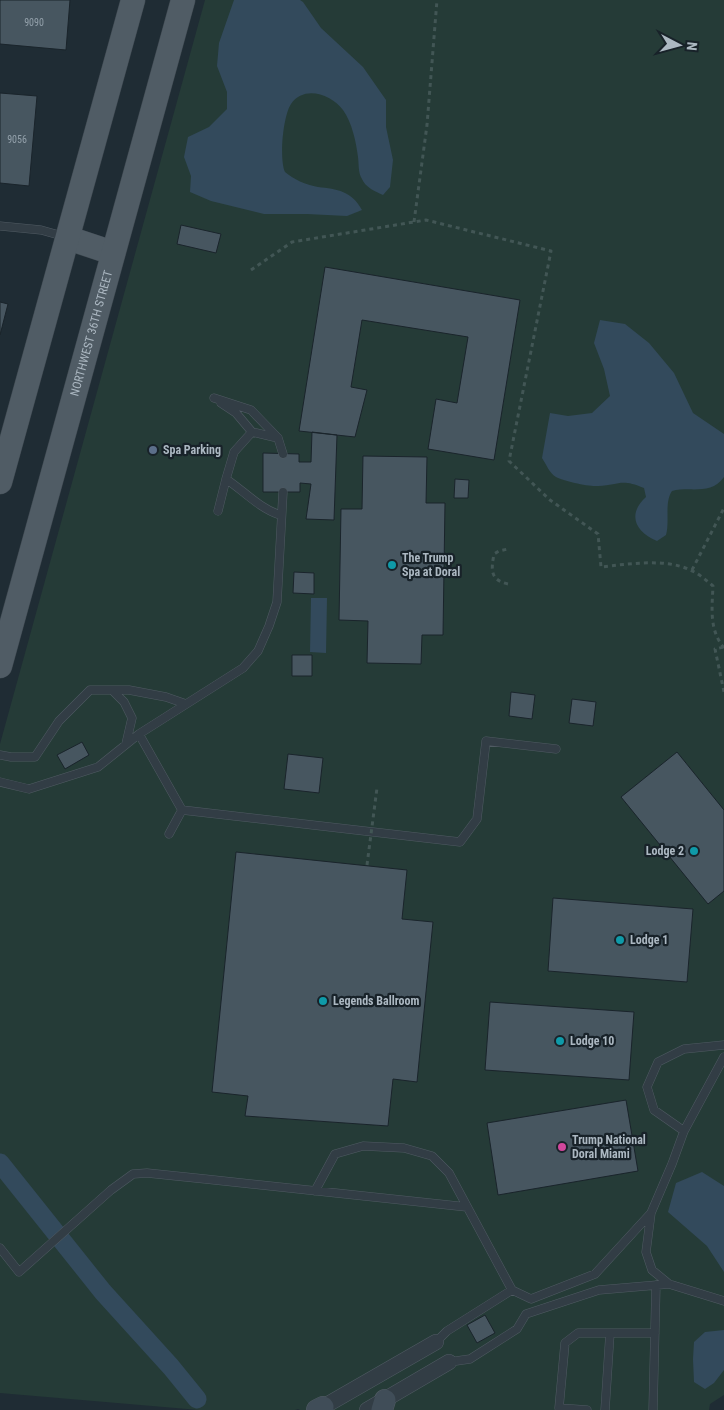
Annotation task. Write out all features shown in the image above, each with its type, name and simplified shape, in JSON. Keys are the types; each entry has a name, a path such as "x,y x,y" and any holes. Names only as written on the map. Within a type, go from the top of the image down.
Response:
{"main road":[{"path":"0,482 133,0"},
{"name":"NORTHWEST 36TH STREET","path":"0,666 182,0"},
{"path":"68,238 113,253"}],"street":[{"path":"320,1409 436,1342"},
{"path":"378,1407 449,1362"}],"lane":[{"path":"0,226 41,230 68,238"},
{"path":"278,438 252,432 236,413 214,398 251,410 278,438 282,454"},
{"path":"218,511 234,452 252,432"},
{"path":"226,479 243,490 268,511 280,515"},
{"path":"0,782 29,789 98,767 139,734 243,668 258,651 270,626 277,602 280,515 283,492"},
{"path":"0,755 35,757 59,721 90,690 129,690 166,697 186,704"},
{"path":"113,691 124,702 132,718 126,744"},
{"path":"139,734 182,810"},
{"path":"182,810 460,842 477,819 486,741 556,750"},
{"path":"169,834 182,810"},
{"path":"684,1131 654,1110 647,1087 658,1062 684,1049 724,1045"},
{"path":"669,1284 652,1270 646,1252 651,1213 684,1131 724,1057"},
{"path":"315,1191 335,1154 363,1146 404,1148 432,1156 449,1173 512,1290 531,1299 595,1274 651,1213"},
{"path":"0,1248 19,1272 111,1190 133,1174 147,1173 466,1207"},
{"path":"449,1362 470,1359 517,1329 526,1314 599,1290 669,1284 724,1301"},
{"path":"654,1410 656,1285"},
{"path":"436,1342 447,1331 512,1290"},
{"path":"587,1410 559,1408 565,1343 578,1333 655,1333"},
{"path":"605,1410 610,1333"}],"path":[{"path":"414,222 427,125 437,0"},
{"path":"251,270 292,242 426,220 551,251 508,461 550,500 598,534 601,566 647,563 680,566 692,570 712,586 712,626 724,648 715,649 724,692"},
{"path":"692,570 724,508"},
{"path":"508,549 494,554 491,568 499,582 508,584"},
{"path":"367,865 377,788"}],"green space":[{"path":"205,0 724,0 724,1395 710,1404 709,1410 199,1410 0,1393 0,744"}],"water":[{"path":"234,0 300,0 321,28 363,67 386,100 386,127 393,160 390,187 383,195 374,191 363,182 359,171 353,132 346,115 338,104 325,96 310,93 303,95 296,98 291,104 284,127 282,158 285,172 309,185 343,192 354,199 362,210 347,216 264,214 211,201 190,192 191,176 184,157 188,137 209,127 227,109 227,92 217,66 219,43"},
{"path":"600,320 625,324 649,343 674,373 693,413 724,434 724,477 713,487 672,491 668,501 666,535 657,541 643,533 636,522 637,510 640,503 646,497 644,488 630,483 594,486 565,480 554,476 542,458 550,413 568,416 592,413 610,396 604,369 594,343"},
{"path":"311,598 327,598 326,653 310,652"},
{"path":"702,1172 724,1186 724,1272 707,1246 668,1212 676,1183"},
{"path":"724,1330 724,1370 714,1383 705,1389 694,1382 694,1342 705,1332"}],"building":[{"path":"0,0 70,0 66,50 0,44"},
{"path":"0,93 37,96 29,186 0,183"},
{"path":"181,225 221,234 216,253 177,244"},
{"path":"325,267 520,300 494,460 428,449 436,399 457,403 468,337 362,320 351,387 367,390 355,437 299,431"},
{"path":"0,302 8,304 0,335"},
{"path":"312,432 337,435 334,520 306,519 311,484 300,483 300,492 263,492 263,453 299,454 299,462 311,462"},
{"name":"The Trump Spa at Doral","path":"363,456 427,457 426,503 445,503 443,635 422,635 421,664 367,663 368,621 339,620 341,509 362,509"},
{"path":"455,479 469,480 468,498 454,498"},
{"path":"294,572 314,573 314,594 293,593"},
{"path":"292,655 312,655 312,676 292,676"},
{"path":"511,692 535,695 532,719 509,716"},
{"path":"572,699 596,702 593,726 569,723"},
{"path":"82,742 89,755 65,769 57,755"},
{"name":"Lodge 2","path":"677,752 724,810 724,891 708,904 621,797"},
{"path":"288,754 323,758 319,793 284,789"},
{"name":"Legends Ballroom","path":"236,852 407,870 402,919 433,922 417,1082 393,1079 388,1126 245,1116 248,1096 212,1092"},
{"name":"Lodge 1","path":"553,898 693,909 687,982 548,971"},
{"name":"Lodge 10","path":"490,1002 634,1012 629,1080 485,1070"},
{"name":"Trump National Doral Miami","path":"626,1100 638,1171 498,1195 487,1123"},
{"path":"485,1315 495,1333 477,1343 467,1325"}],"waterway":[{"path":"0,1163 103,1292 171,1367 197,1399"}],"place":[{"name":"Spa Parking","path":"153,450"},
{"name":"The Trump Spa at Doral","path":"392,565"},
{"name":"Lodge 2","path":"694,851"},
{"name":"Lodge 1","path":"620,940"},
{"name":"Legends Ballroom","path":"323,1001"},
{"name":"Lodge 10","path":"560,1041"},
{"name":"Trump National Doral Miami","path":"562,1147"}]}
